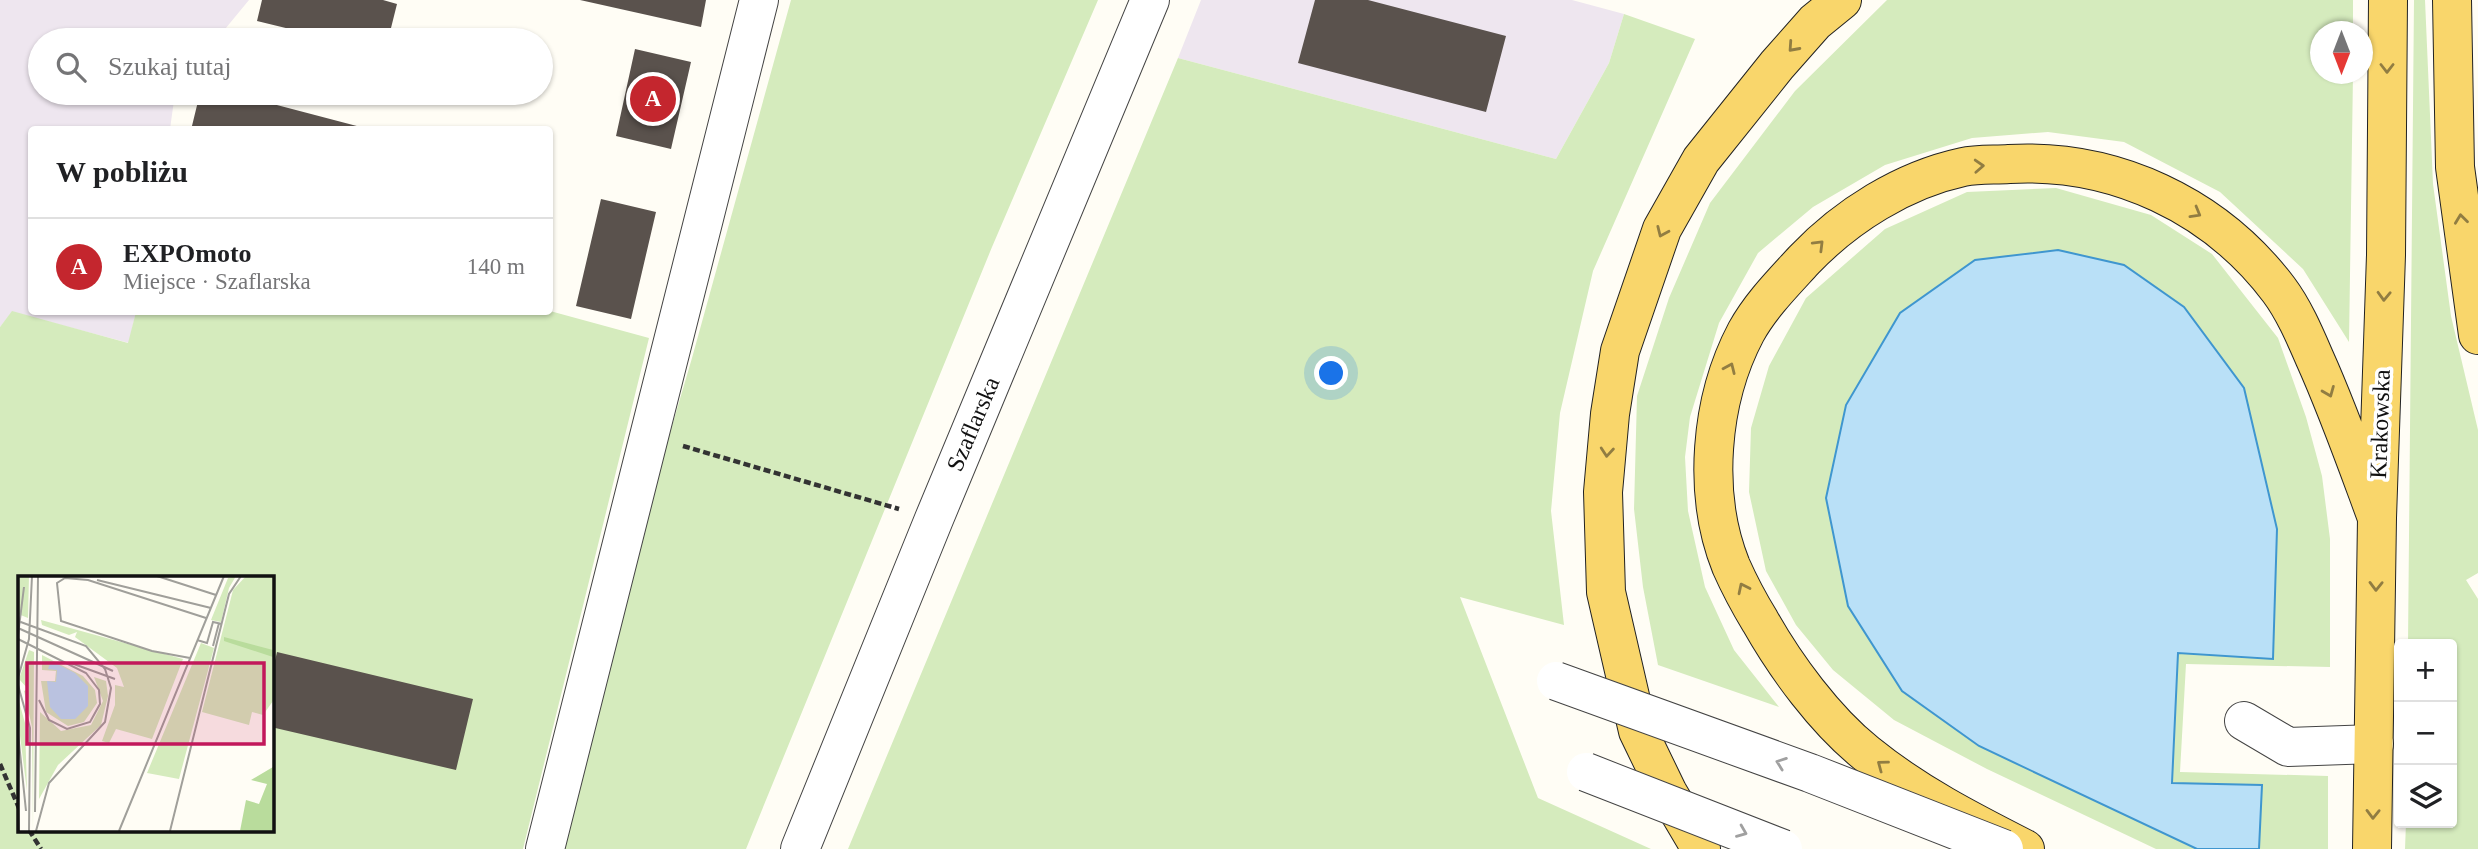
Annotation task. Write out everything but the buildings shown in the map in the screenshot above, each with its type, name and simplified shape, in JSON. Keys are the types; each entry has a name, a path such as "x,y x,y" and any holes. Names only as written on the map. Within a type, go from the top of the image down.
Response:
{"main road":[{"path":"1701,849 1668,793 1638,731 1606,592 1603,492 1610,414 1620,351 1662,229 1702,160 1777,65 1815,22 1842,0"},
{"name":"Krakowska","path":"2372,849 2376,518 2386,255 2388,0"},
{"path":"2452,0 2455,167 2478,335"},
{"path":"2025,849 1909,786 1862,750 1778,653 1731,564 1718,521 1714,474 1716,424 1726,377 1747,331 1772,294 1825,238 1866,208 1913,184 1964,166 2059,163 2151,187 2207,219 2247,254 2280,291 2323,376 2376,518"}],"street":[{"path":"545,849 759,0"},
{"name":"Szaflarska","path":"800,849 1150,0"},
{"path":"1556,681 1810,774 2004,849"},
{"path":"2244,721 2288,747 2374,744"},
{"path":"1586,772 1783,849"}],"path":[{"path":"649,436 934,519"},
{"path":"0,764 18,806"},
{"path":"30,832 41,849"}],"shaded area":[{"path":"0,0 249,0 226,28 28,28 28,105 173,105 170,126 28,126 28,315 135,315 129,343 12,312 0,327"},
{"path":"1201,0 1572,0 1624,14 1609,63 1556,159 1178,58"}],"green space":[{"path":"791,0 1098,0 992,247 746,849 563,849 647,511"},
{"path":"1887,0 2353,0 2353,21 2310,21 2310,84 2353,84 2349,342 2303,269 2220,192 2124,142 2048,132 1972,138 1885,165 1813,207 1758,253 1719,323 1690,417 1685,457 1688,511 1705,587 1734,650 1779,707 1658,665 1643,587 1634,509 1637,396 1669,298 1710,203 1795,91"},
{"path":"2414,0 2425,0 2433,184 2451,316 2478,430 2478,573 2466,580 2478,599 2478,849 2405,849 2406,828 2457,828 2457,639 2408,639"},
{"path":"1624,14 1695,39 1593,271 1560,413 1551,511 1564,625 1460,597 1538,798 1651,849 848,849 1178,58 1556,159 1609,63"},
{"path":"2056,188 2151,215 2212,254 2278,338 2306,417 2322,476 2330,539 2330,667 2186,664 2180,772 2328,776 2328,849 2156,849 1987,769 1894,720 1833,670 1796,625 1766,571 1749,492 1751,428 1769,366 1806,298 1885,229 1967,192"},
{"path":"12,311 128,343 135,315 553,315 553,312 649,338 523,849 0,849 0,327"}],"water":[{"path":"2058,250 2124,265 2184,307 2244,388 2277,529 2273,659 2178,653 2172,783 2262,785 2259,849 2197,849 1979,746 1902,691 1848,606 1826,498 1846,405 1900,313 1975,260"}],"place":[{"name":"EXPOmoto","path":"653,99"}]}
